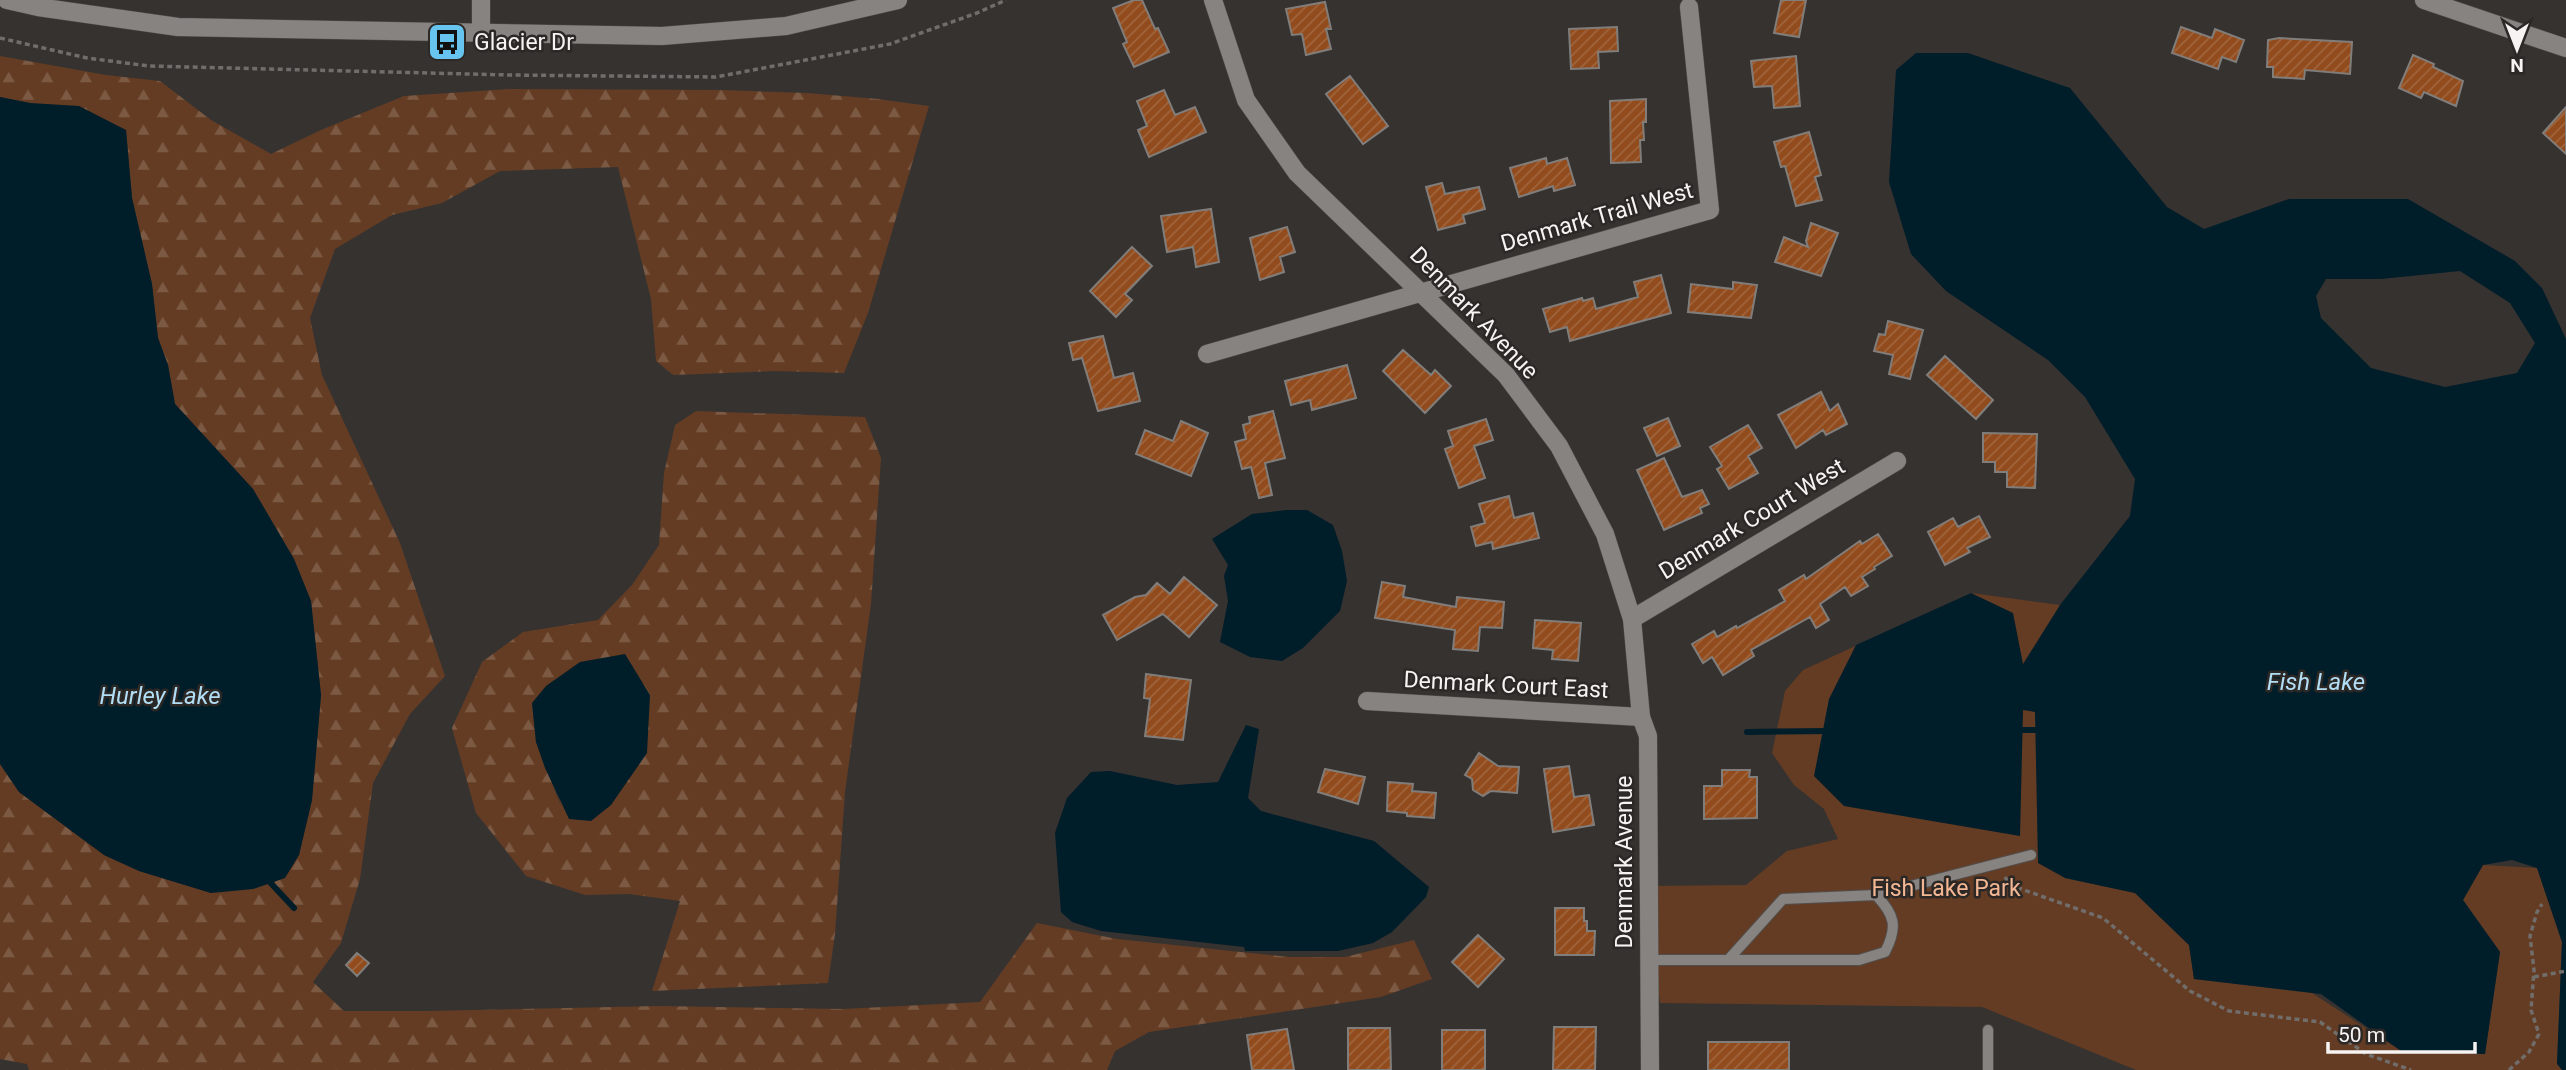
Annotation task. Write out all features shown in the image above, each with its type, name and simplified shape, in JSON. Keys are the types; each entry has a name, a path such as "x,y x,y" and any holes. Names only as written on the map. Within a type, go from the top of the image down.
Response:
{"street":[{"path":"7,0 178,27 676,35 786,26 898,0"},
{"path":"481,0 481,32"},
{"name":"Denmark Avenue","path":"1213,0 1247,100 1297,173 1506,375 1559,446 1605,534 1632,619 1641,717 1648,736 1650,1070"},
{"path":"2424,0 2566,48"},
{"name":"Denmark Trail West","path":"1422,293 1710,210 1689,6"},
{"path":"1207,354 1422,293"},
{"name":"Denmark Court West","path":"1632,619 1897,461"},
{"name":"Denmark Court East","path":"1367,701 1641,717"}],"lane":[{"path":"1728,960 1783,899 1876,895 2031,855"},
{"path":"1650,960 1859,960 1885,952 1893,936 1891,912 1876,895"},
{"path":"1988,1030 1988,1070"}],"path":[{"path":"0,38 87,58 149,66 716,77 890,44 1006,0"},
{"path":"1997,863 2010,885 2103,918 2199,996 2229,1010 2320,1022 2366,1054 2411,1070"},
{"path":"2510,1070 2529,1052 2539,1034 2531,1010 2533,977 2530,936 2542,904"},
{"path":"2533,977 2566,971"}],"green space":[{"path":"0,56 106,75 160,81 211,120 271,154 404,96 509,89 723,90 807,93 929,106 868,313 844,373 775,371 673,375 656,361 651,299 618,167 500,171 442,203 392,215 335,249 310,318 322,375 400,543 445,676 410,714 373,783 360,879 341,943 313,982 344,1011 659,1006 843,1009 980,1002 1037,923 1117,939 1289,957 1345,957 1414,940 1432,979 1381,997 1149,1032 1115,1051 1107,1070 29,1070 27,1064 0,1059 0,764 19,792 104,855 139,871 211,893 299,855 312,800 321,695 311,601 294,559 253,489 175,404 168,365 158,338 152,284 132,198 126,130 0,97"},
{"path":"696,411 865,417 881,458 871,604 845,792 835,934 828,983 652,991 680,901 629,894 585,895 526,876 476,813 452,728 482,662 523,632 598,620 632,585 659,545 664,473 675,425","holes":["532,703 561,806 536,742"]},
{"name":"Fish Lake Park","path":"1971,593 2060,605 2035,712 2065,878 2135,893 2189,945 2194,979 2312,993 2392,1045 2485,1054 2500,952 2463,900 2483,865 2537,868 2562,942 2557,1063 2563,1070 2136,1070 1982,1007 1660,1003 1649,886 1746,885 1787,851 1838,839 1824,809 1794,785 1772,753 1785,691 1803,670"}],"water":[{"name":"Fish Lake","path":"1916,53 1968,53 2070,88 2167,207 2204,229 2289,199 2408,199 2515,261 2542,288 2566,339 2566,1070 2562,1070 2557,1064 2562,942 2537,868 2512,860 2483,865 2463,900 2500,952 2485,1054 2401,1051 2321,994 2194,979 2189,945 2135,893 2065,878 2038,863 2035,712 2023,710 2020,836 1844,806 1814,776 1829,699 1856,645 1971,593 2013,613 2023,664 2060,605 2130,516 2135,479 2085,397 2048,360 1946,291 1911,254 1889,182 1896,70","holes":["2460,271 2510,303 2535,343 2517,373 2445,387 2371,368 2321,318 2316,296 2326,279 2381,279"]},
{"name":"Hurley Lake","path":"0,97 30,103 79,106 126,130 132,198 152,284 158,338 168,365 175,404 253,489 294,559 311,601 321,695 312,800 299,855 285,878 253,889 211,893 139,871 104,855 19,792 0,764"},
{"path":"1307,510 1333,525 1342,551 1347,581 1340,611 1303,648 1282,661 1250,657 1220,642 1228,601 1224,576 1228,565 1212,539 1252,514"},
{"path":"625,654 650,695 647,753 611,805 591,821 569,819 536,742 532,703 546,686 580,662"},
{"path":"1246,725 1259,729 1248,798 1261,811 1374,841 1429,887 1426,897 1392,932 1373,943 1338,951 1245,951 1244,947 1101,931 1072,922 1061,912 1055,833 1067,798 1091,772 1110,771 1177,785 1218,782"}],"building":[{"path":"1134,0 1142,0 1169,52 1134,67 1123,44 1127,42 1113,8"},
{"path":"1781,0 1806,0 1799,37 1774,33"},
{"path":"1325,2 1331,29 1326,29 1331,49 1306,55 1302,34 1292,35 1286,9"},
{"path":"1617,27 1618,51 1598,52 1599,68 1571,69 1569,29"},
{"path":"2181,27 2212,38 2215,29 2244,40 2236,62 2222,57 2218,69 2172,53"},
{"path":"2279,38 2352,42 2350,74 2305,70 2304,79 2273,77 2273,67 2267,67 2268,40"},
{"path":"2413,55 2463,81 2456,106 2424,92 2421,98 2399,88"},
{"path":"1796,56 1800,106 1774,108 1772,86 1754,87 1751,61"},
{"path":"1350,76 1388,126 1363,144 1326,94"},
{"path":"1164,90 1175,115 1195,107 1206,132 1149,157 1138,130 1147,126 1137,101"},
{"path":"1646,99 1644,140 1640,140 1641,162 1611,163 1610,101"},
{"path":"2566,107 2566,154 2543,133"},
{"path":"1809,132 1821,175 1815,177 1822,200 1796,206 1785,166 1781,167 1774,142"},
{"path":"1546,158 1547,164 1567,158 1575,185 1554,191 1553,186 1519,197 1510,168"},
{"path":"1442,183 1445,194 1479,187 1485,209 1463,215 1465,223 1438,230 1426,187"},
{"path":"1211,209 1219,262 1196,267 1193,247 1167,252 1161,216"},
{"path":"1811,223 1838,233 1821,276 1775,262 1784,237 1808,247 1806,241"},
{"path":"1287,227 1295,252 1280,257 1284,272 1260,280 1250,238"},
{"path":"1132,247 1152,266 1125,294 1132,300 1116,317 1090,291"},
{"path":"1661,275 1671,313 1570,341 1567,327 1550,332 1543,309 1582,298 1583,301 1593,298 1596,309 1638,297 1634,282"},
{"path":"1733,282 1757,285 1751,318 1688,312 1691,284 1733,289"},
{"path":"1888,321 1923,330 1910,379 1889,374 1893,355 1874,351 1879,334 1885,335"},
{"path":"1103,336 1114,378 1133,373 1140,401 1098,411 1082,358 1073,360 1069,343"},
{"path":"1403,350 1431,375 1435,370 1451,386 1425,413 1383,371"},
{"path":"1945,356 1993,400 1976,419 1927,375"},
{"path":"1347,365 1356,398 1312,410 1310,400 1291,405 1285,381"},
{"path":"1821,392 1830,411 1838,404 1847,424 1826,435 1823,430 1796,448 1778,415"},
{"path":"1273,411 1285,458 1265,463 1272,495 1259,498 1251,467 1242,469 1235,442 1246,439 1243,425 1250,423 1249,417"},
{"path":"1668,418 1680,446 1657,456 1644,428"},
{"path":"1486,419 1493,440 1474,446 1485,478 1459,488 1445,449 1453,446 1448,431"},
{"path":"1181,421 1208,433 1191,476 1136,454 1145,430 1173,441"},
{"path":"1748,425 1762,448 1748,456 1758,473 1729,489 1717,469 1722,466 1710,447"},
{"path":"1983,433 2037,434 2035,488 2007,487 2007,472 1995,472 1995,462 1983,462"},
{"path":"1664,458 1682,497 1702,490 1709,504 1700,508 1702,513 1664,530 1637,470"},
{"path":"1509,496 1514,518 1533,513 1539,538 1493,549 1492,542 1476,546 1471,527 1485,523 1479,504"},
{"path":"1979,516 1990,537 1967,548 1970,552 1945,565 1928,532 1953,518 1958,527"},
{"path":"1878,534 1892,556 1862,577 1868,586 1851,596 1845,587 1820,604 1829,620 1816,628 1810,617 1751,650 1754,656 1723,675 1712,657 1703,663 1692,644 1714,631 1717,637 1736,626 1737,628 1785,601 1779,590 1804,575 1806,579 1860,541 1862,544"},
{"path":"1184,577 1217,605 1189,637 1163,614 1117,640 1103,615 1135,597 1146,595 1157,583 1170,594"},
{"path":"1382,582 1405,586 1403,597 1456,607 1457,597 1504,602 1502,628 1480,627 1478,651 1453,649 1455,630 1375,618"},
{"path":"1535,620 1581,623 1578,661 1552,659 1553,650 1533,648"},
{"path":"1146,674 1191,680 1183,740 1145,736 1150,699 1144,698"},
{"path":"1479,753 1498,766 1519,767 1517,793 1491,791 1483,796 1473,790 1472,779 1465,775"},
{"path":"1569,766 1574,797 1589,795 1594,825 1553,832 1544,769"},
{"path":"1325,769 1365,777 1358,804 1318,792"},
{"path":"1722,770 1750,770 1749,777 1757,777 1757,818 1704,819 1704,786 1722,786"},
{"path":"1388,782 1413,784 1412,791 1436,793 1434,818 1387,811"},
{"path":"1555,908 1584,908 1587,931 1595,931 1594,955 1555,955"},
{"path":"1478,935 1504,959 1478,987 1452,962"},
{"path":"357,953 369,963 357,976 346,965"},
{"path":"1554,1027 1596,1027 1595,1070 1553,1070"},
{"path":"1348,1028 1390,1028 1391,1070 1348,1070"},
{"path":"1287,1029 1294,1070 1252,1070 1247,1035"},
{"path":"1442,1030 1485,1030 1485,1070 1442,1070"},
{"path":"1708,1042 1789,1042 1789,1070 1708,1070"}],"waterway":[{"path":"2015,730 2043,730"},
{"path":"1747,732 1829,731"},
{"path":"266,878 294,908"}],"place":[{"name":"Glacier Dr","path":"447,42"}]}
